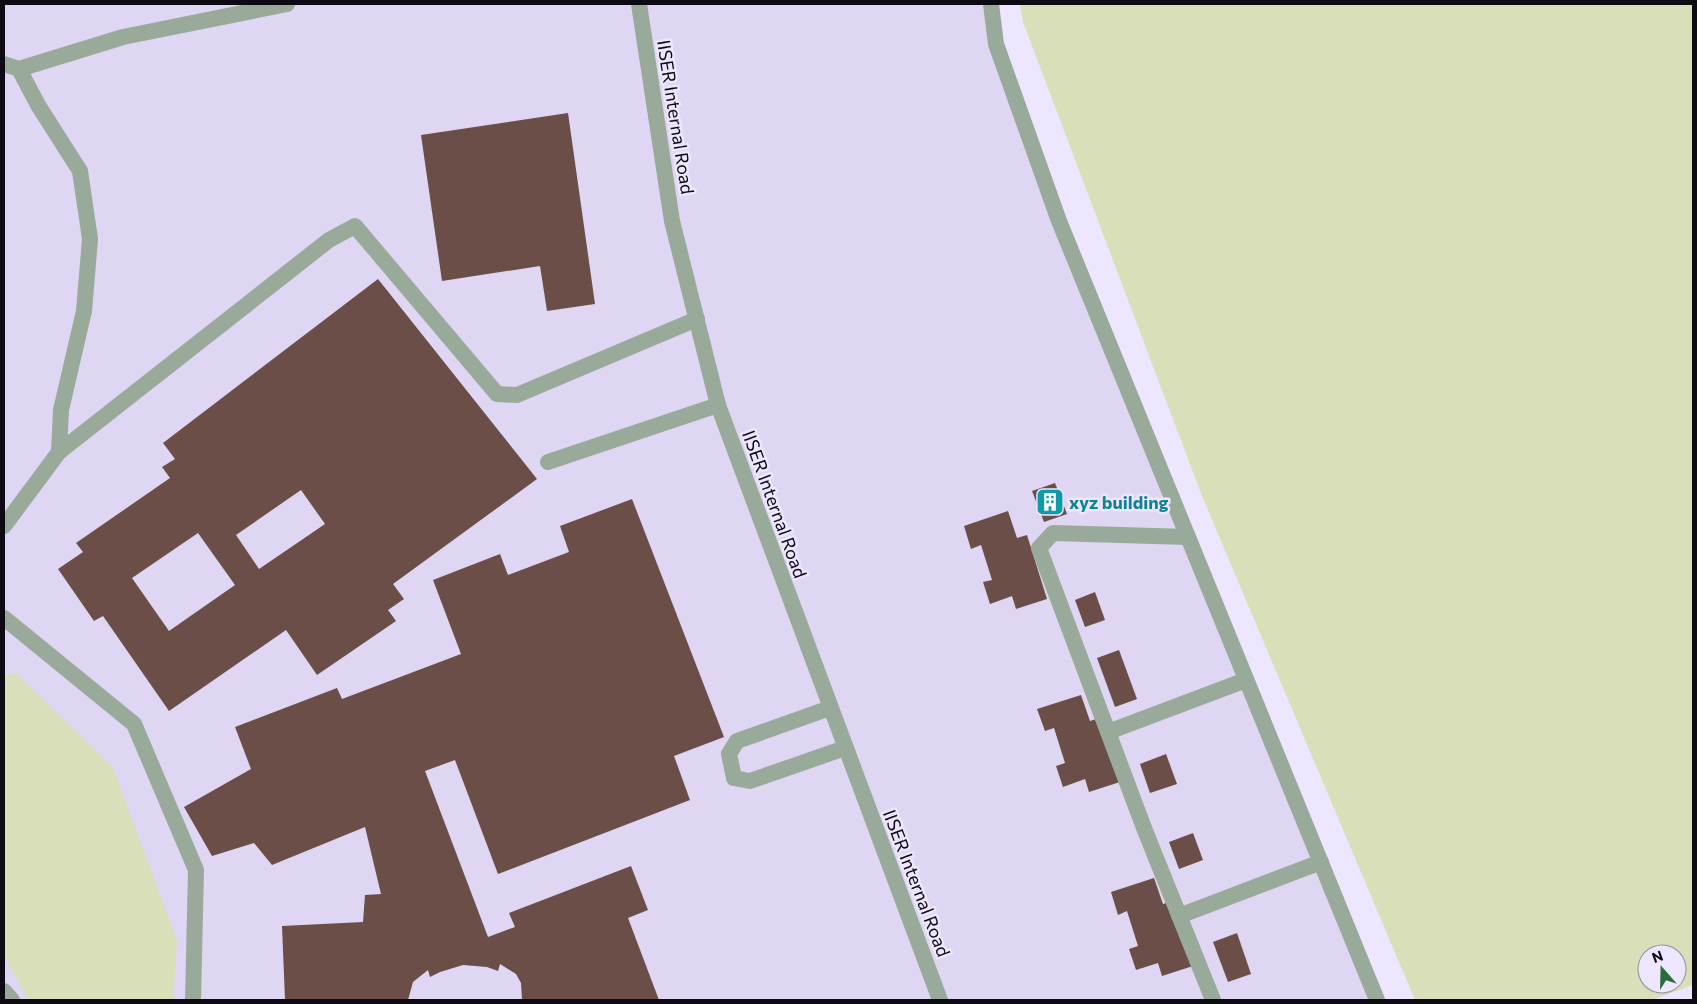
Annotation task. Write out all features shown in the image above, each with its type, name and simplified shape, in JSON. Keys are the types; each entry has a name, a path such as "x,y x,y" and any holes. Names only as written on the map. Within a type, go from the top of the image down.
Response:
{"lane":[{"path":"59,452 61,410 84,311 90,239 80,171 12,66 123,37 287,4"},
{"name":"IISER Internal Road","path":"639,4 672,222 718,405 940,1000"},
{"path":"991,4 996,44 1058,221 1378,1000"},
{"path":"4,526 59,452 329,240 355,226 497,394 517,395 697,319"},
{"path":"548,462 718,405"},
{"path":"1188,538 1052,533 1039,548 1108,732 1213,1000"},
{"path":"4,618 134,724 196,870 193,1000"},
{"path":"1108,732 1246,680"},
{"path":"830,708 737,741 729,754 734,778 750,781 845,748"},
{"path":"1180,916 1321,862"},
{"path":"4,991 12,1000"}],"shaded area":[{"path":"4,4 989,4 996,44 1382,1000 4,1000"}],"green space":[{"path":"1020,4 1693,4 1693,985 1687,987 1687,944 1637,944 1637,994 1668,994 1652,1000 1415,1000 1202,496 1023,22"},
{"path":"17,674 113,768 177,941 173,1000 28,1000 4,956 4,675"}],"building":[{"path":"568,113 595,304 547,311 540,266 442,281 421,135"},
{"path":"378,279 537,479 393,584 404,599 388,610 396,621 317,675 286,630 169,711 103,616 94,621 58,569 83,552 76,543 170,478 162,467 175,459 163,443","holes":["301,490 325,524 259,569 236,535","198,533 235,585 169,631 132,578"]},
{"name":"xyz building","path":"1055,483 1067,514 1044,522 1032,491"},
{"path":"632,499 724,737 674,756 690,800 498,874 455,760 425,771 488,937 515,927 509,913 631,866 648,910 628,918 659,1000 522,1000 521,983 516,974 500,964 498,971 487,967 463,965 430,977 428,970 413,982 408,1000 285,1000 282,926 363,922 365,895 381,894 365,827 272,865 254,843 212,856 184,807 251,769 235,727 337,688 342,699 461,654 433,580 500,554 508,575 569,552 560,526"},
{"path":"1008,511 1017,538 1027,535 1047,599 1016,609 1012,596 990,604 983,582 992,580 981,545 971,549 964,526"},
{"path":"1095,592 1105,620 1085,627 1075,600"},
{"path":"1119,650 1137,699 1115,707 1097,658"},
{"path":"1081,695 1090,721 1099,718 1120,782 1089,792 1085,779 1063,787 1056,766 1065,763 1054,728 1045,731 1037,709"},
{"path":"1166,754 1177,784 1150,793 1140,764"},
{"path":"1193,833 1203,860 1179,869 1169,842"},
{"path":"1154,878 1163,904 1173,901 1193,966 1162,976 1158,963 1136,970 1129,949 1138,946 1127,911 1118,915 1111,892"},
{"path":"1237,933 1251,974 1228,982 1213,942"}],"place":[{"name":"xyz building","path":"1050,502"}]}
